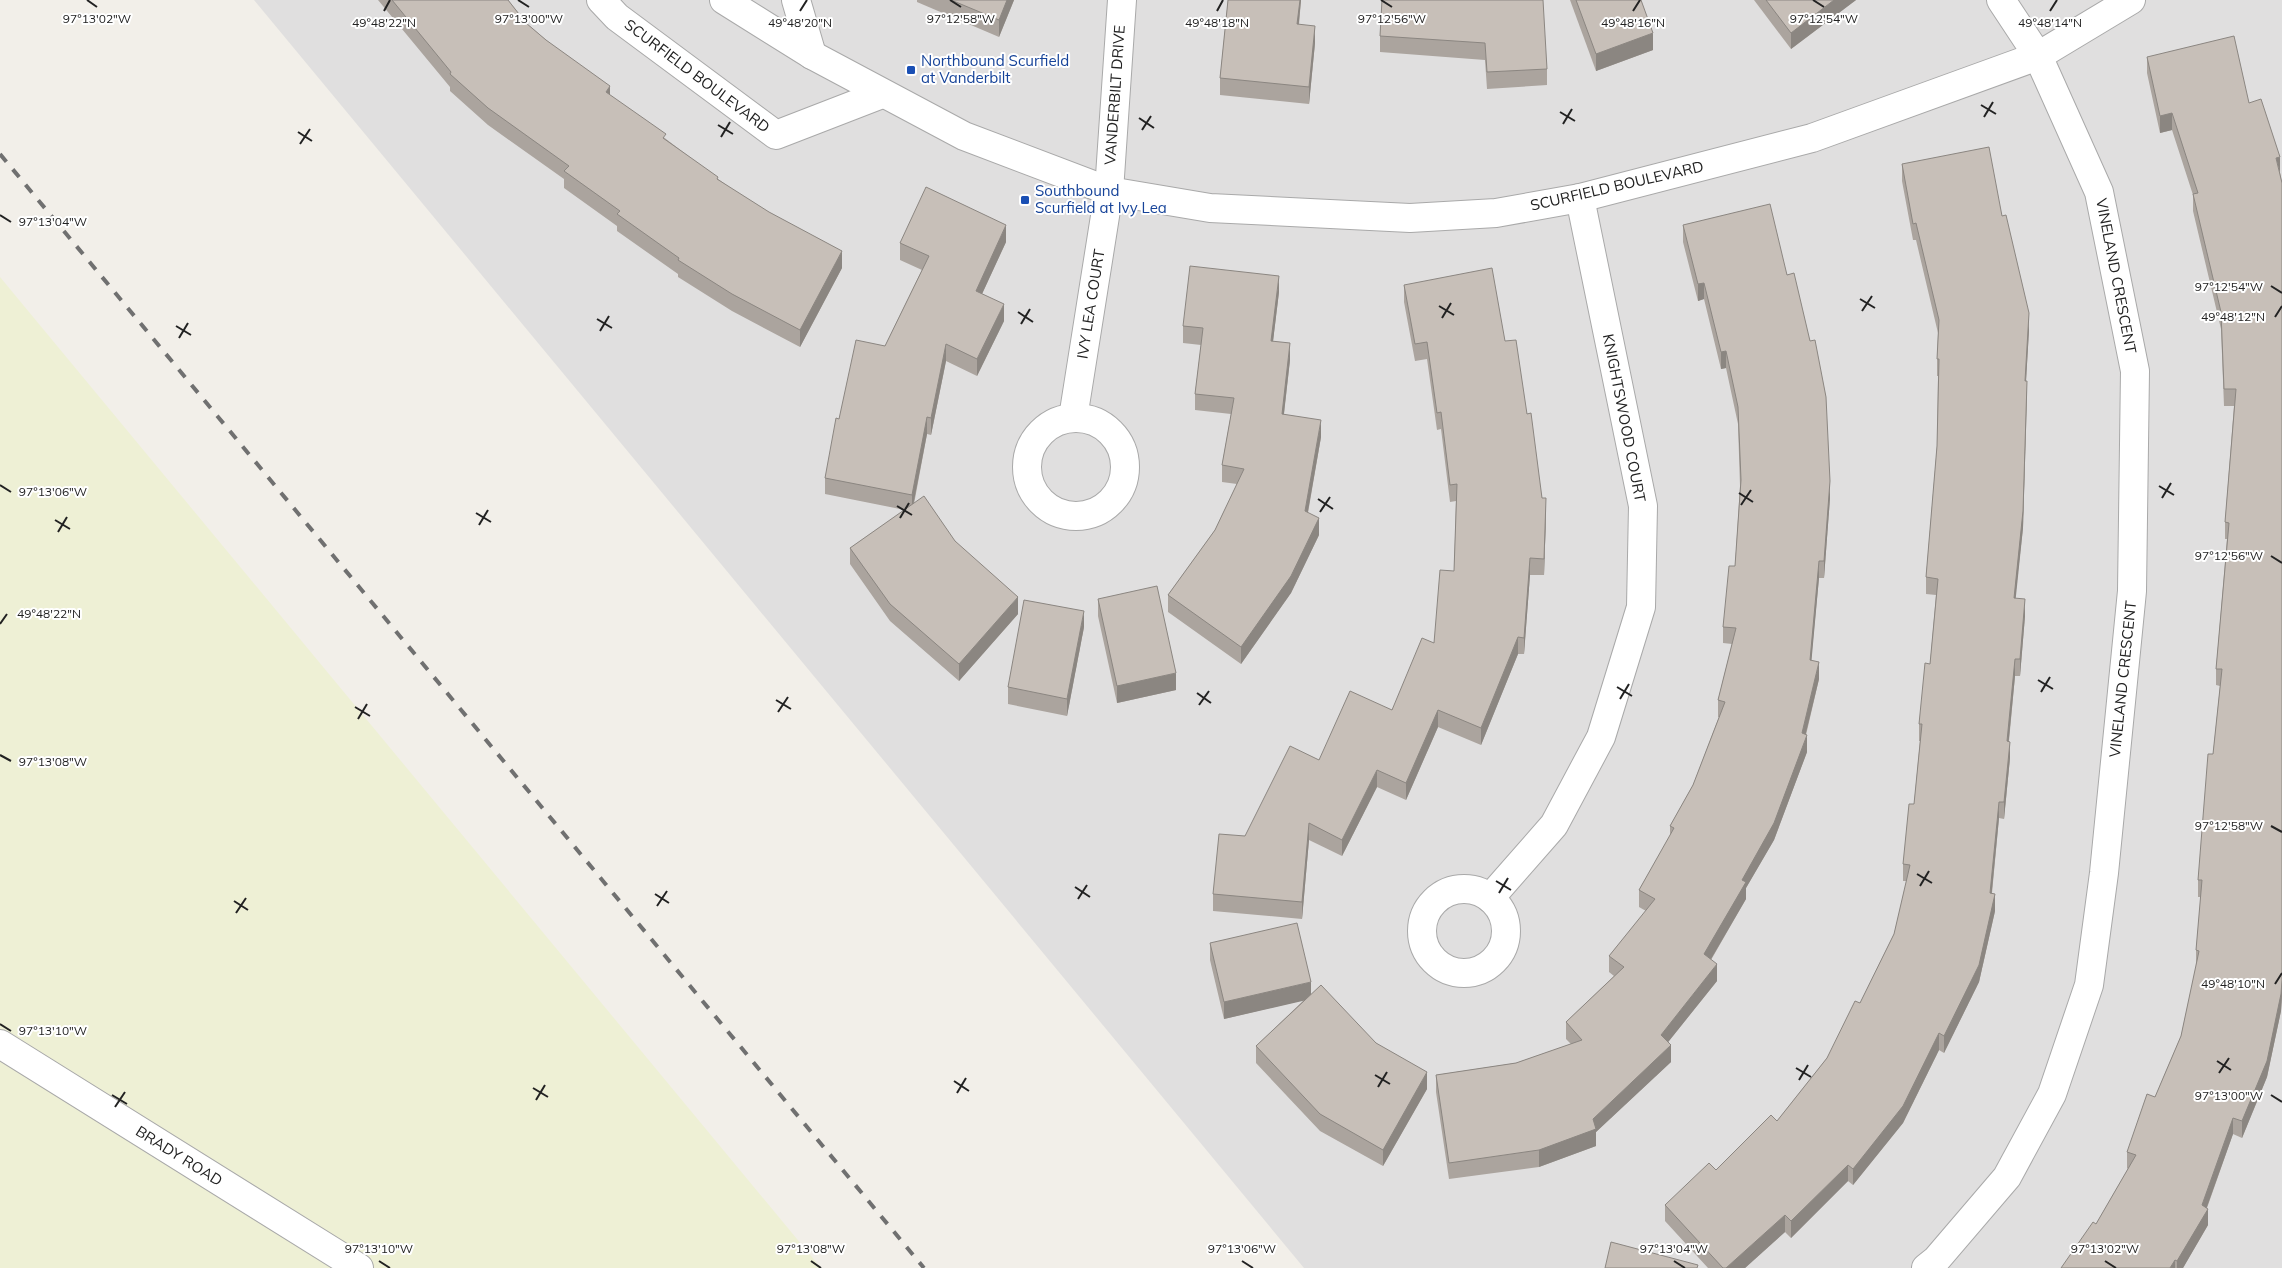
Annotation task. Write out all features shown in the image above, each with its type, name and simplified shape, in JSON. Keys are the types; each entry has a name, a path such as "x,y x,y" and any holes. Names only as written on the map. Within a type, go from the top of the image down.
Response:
{"street":[{"name":"SCURFIELD BOULEVARD","path":"601,0 617,17 776,135 882,94"},
{"name":"SCURFIELD BOULEVARD","path":"724,0 812,55 964,136 1110,191 1210,208 1410,218 1496,213 1580,198 1812,138 2038,56 2131,0"},
{"path":"796,0 812,55"},
{"name":"VANDERBILT DRIVE","path":"1110,191 1122,0"},
{"name":"VINELAND CRESCENT","path":"1926,1268 1936,1260 2007,1177 2052,1094 2089,985 2104,873 2131,601 2135,370 2099,192 2038,56 2001,0"},
{"name":"IVY LEA COURT","path":"1073,418 1110,191"},
{"name":"KNIGHTSWOOD COURT","path":"1490,898 1554,825 1601,737 1641,607 1642,506 1580,198"},
{"name":"BRADY ROAD","path":"0,1044 359,1268"}],"shaded area":[{"path":"254,0 2282,0 2282,1268 1304,1268"}],"green space":[{"path":"0,277 821,1268 0,1268"}],"building":[{"path":"392,0 508,0 526,23 546,40 610,86 606,92 666,134 663,138 718,177 717,179 769,212 842,251 800,330 732,294 678,260 679,258 617,214 620,211 564,171 569,166 488,108 450,74 451,72"},
{"path":"951,0 1007,0 999,20"},
{"path":"1228,0 1300,0 1297,24 1315,26 1309,87 1220,78"},
{"path":"1382,0 1543,0 1547,69 1487,72 1485,43 1380,36"},
{"path":"1576,0 1641,0 1653,33 1596,54"},
{"path":"1766,0 1834,0 1791,33"},
{"path":"2234,36 2249,103 2261,99 2280,157 2276,158 2282,183 2281,994 2267,1061 2242,1121 2233,1118 2202,1205 2208,1209 2177,1261 2175,1260 2170,1268 2061,1268 2093,1222 2096,1224 2136,1155 2127,1152 2147,1094 2155,1097 2181,1036 2199,951 2196,950 2202,880 2198,880 2208,754 2213,754 2222,669 2216,669 2229,523 2225,522 2236,389 2224,389 2221,312 2193,194 2198,193 2172,113 2160,116 2147,57"},
{"path":"1989,147 2002,216 2006,215 2029,313 2025,381 2027,381 2023,511 2014,598 2025,599 2020,659 2015,659 2007,741 2010,742 2004,802 1999,802 1990,893 1995,894 1979,965 1944,1036 1939,1033 1903,1106 1853,1169 1848,1165 1791,1221 1785,1215 1726,1268 1723,1268 1665,1205 1709,1163 1716,1170 1771,1115 1777,1121 1827,1058 1855,1001 1860,1003 1894,934 1910,865 1903,864 1909,804 1914,804 1922,724 1919,724 1925,663 1930,664 1938,579 1926,577 1937,446 1939,320 1916,223 1913,224 1902,164"},
{"path":"926,187 1006,225 976,291 1004,304 977,359 946,344 931,418 927,417 912,495 825,478 836,418 839,419 856,340 885,346 929,256 900,243"},
{"path":"1770,204 1787,275 1794,273 1810,341 1815,340 1826,397 1830,481 1824,561 1819,561 1810,660 1819,662 1802,733 1807,735 1774,823 1742,880 1746,882 1704,954 1717,964 1661,1035 1671,1045 1593,1119 1596,1129 1539,1150 1449,1163 1436,1075 1516,1063 1582,1040 1566,1022 1624,967 1609,956 1655,899 1639,890 1674,828 1670,826 1693,785 1725,702 1718,700 1736,628 1723,627 1729,566 1735,566 1741,480 1738,407 1726,351 1721,352 1704,283 1698,284 1683,225"},
{"path":"1190,266 1279,276 1271,341 1290,343 1282,414 1321,420 1305,511 1319,518 1291,576 1241,647 1168,595 1215,530 1244,469 1222,465 1234,398 1195,394 1203,328 1183,326"},
{"path":"1492,268 1505,341 1516,340 1527,414 1531,413 1542,498 1546,498 1544,559 1530,558 1524,638 1518,637 1481,728 1438,710 1406,783 1377,770 1342,840 1309,823 1302,902 1213,894 1219,834 1245,836 1290,746 1319,760 1350,691 1392,710 1422,638 1434,643 1440,570 1454,571 1457,484 1450,485 1441,412 1437,413 1427,342 1415,344 1404,285"},
{"path":"924,496 955,541 1018,597 959,664 890,604 850,548"},
{"path":"1157,586 1176,673 1117,686 1098,599"},
{"path":"1024,600 1084,611 1067,699 1008,687"},
{"path":"1297,923 1311,982 1224,1002 1210,943"},
{"path":"1321,985 1376,1043 1427,1072 1383,1150 1320,1114 1256,1046"},
{"path":"1611,1242 1698,1265 1697,1268 1605,1268"}],"railway":[{"path":"0,154 924,1268"}],"place":[{"name":"Northbound Scurfield at Vanderbilt","path":"911,70"},
{"name":"Southbound Scurfield at Ivy Lea","path":"1025,200"}]}
